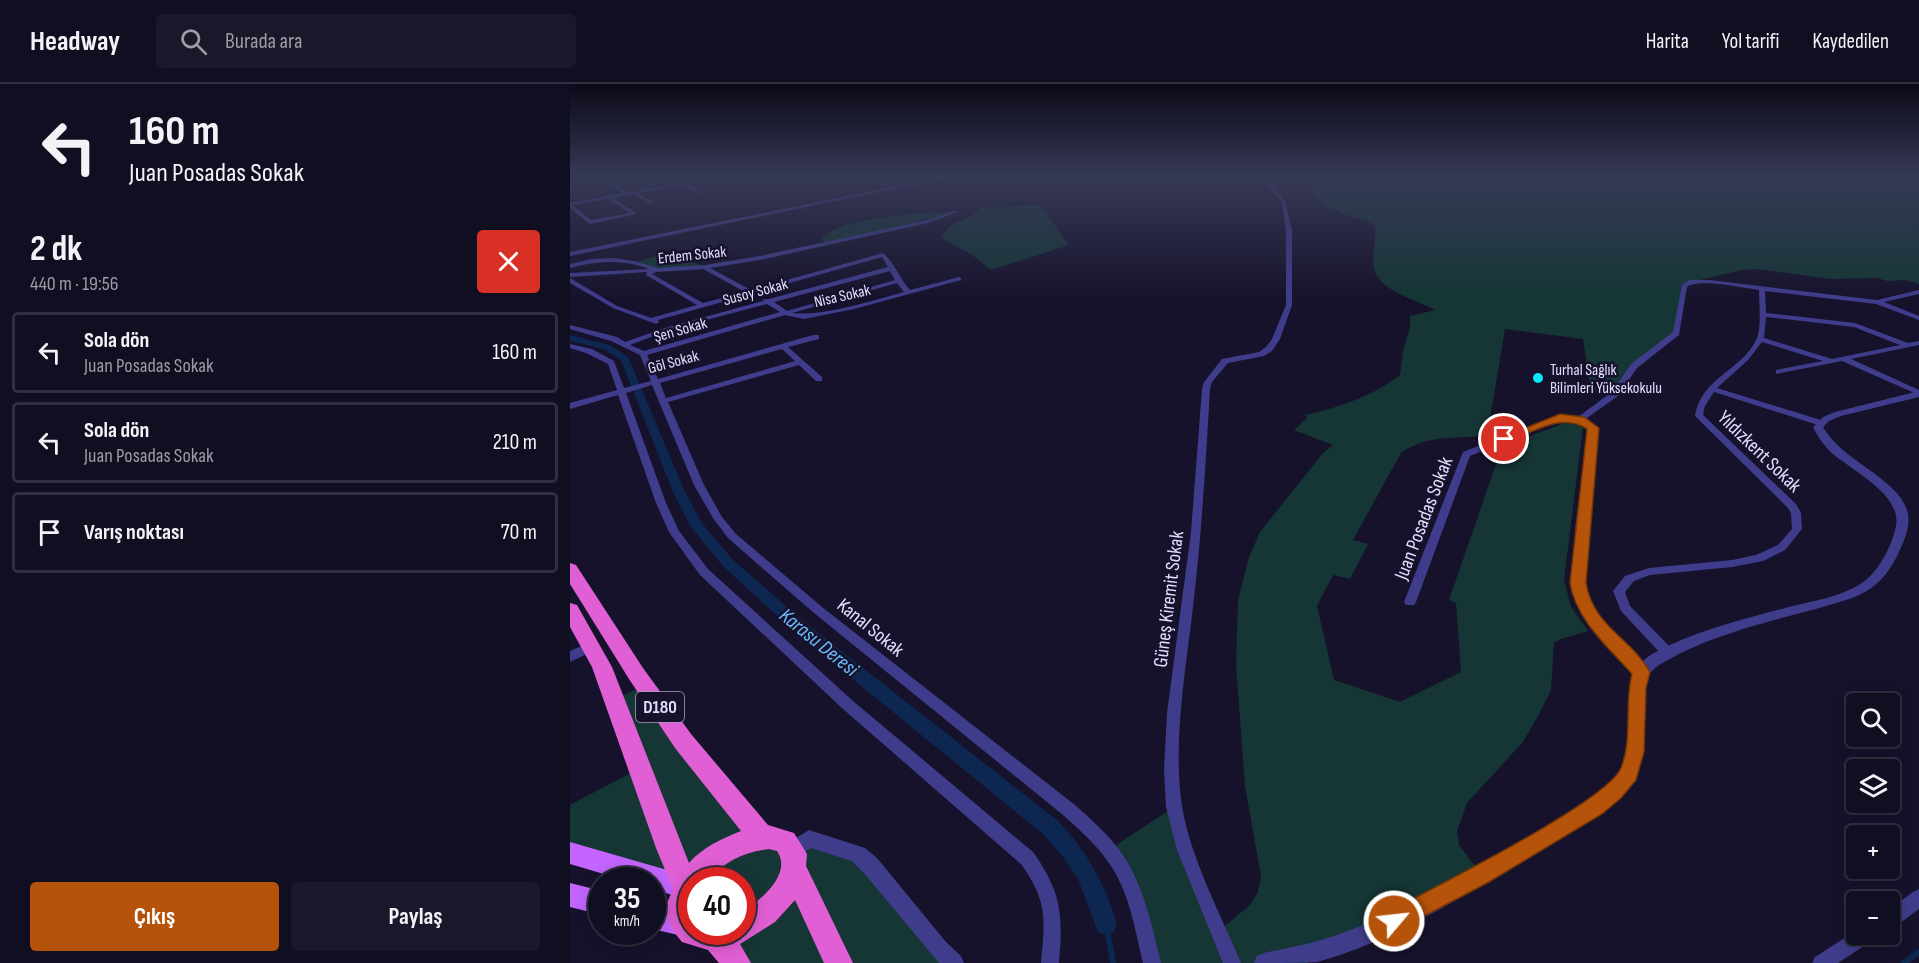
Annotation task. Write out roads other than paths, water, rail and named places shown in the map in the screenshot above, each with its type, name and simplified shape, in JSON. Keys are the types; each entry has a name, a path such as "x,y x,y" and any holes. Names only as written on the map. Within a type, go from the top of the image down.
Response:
{"highway":[{"name":"D180","path":"570,569 612,638 674,728 736,809 761,836"},
{"name":"D180","path":"570,610 606,678 638,769 678,867"},
{"path":"701,867 720,852 741,841 761,836 781,840 793,861 839,963"},
{"path":"756,919 773,906 783,893 793,861"},
{"path":"718,945 737,963"}],"main road":[{"path":"570,853 678,885"},
{"path":"570,896 588,900"}],"street":[{"path":"584,217 590,222 618,217"},
{"path":"570,254 752,217"},
{"name":"Erdem Sokak","path":"570,275 705,267 768,257 940,217"},
{"name":"Güneş Kiremit Sokak","path":"1232,963 1185,850 1174,807 1171,770 1174,713 1195,543 1206,389 1208,382 1225,361 1261,354 1269,349 1276,339 1289,305 1287,275 1289,231 1287,217"},
{"path":"651,320 883,255 893,268 897,281 908,292"},
{"path":"570,266 599,259 621,258 656,269 648,274 650,277 701,305"},
{"name":"Nisa Sokak","path":"705,267 786,313 798,317 813,316 958,279"},
{"name":"Susoy Sokak","path":"626,344 670,328 893,268"},
{"path":"570,280 615,307 670,328"},
{"name":"Şen Sokak","path":"643,354 897,281"},
{"path":"1641,672 1592,619 1580,597 1578,568 1594,430 1590,424 1580,419 1615,394 1634,366 1677,333 1686,283 1701,281 1877,302 1919,318"},
{"path":"1762,288 1761,339 1833,361"},
{"path":"1877,302 1919,292"},
{"path":"1761,314 1855,325 1907,345"},
{"path":"570,327 626,344 643,354"},
{"name":"Göl Sokak","path":"570,406 816,337"},
{"name":"Yıldızkent Sokak","path":"1668,653 1625,608 1619,591 1626,579 1650,571 1731,564 1755,559 1785,545 1797,529 1796,513 1792,506 1699,416 1701,406 1712,389 1746,358 1761,339"},
{"path":"1779,372 1919,343"},
{"path":"570,346 589,351 611,363 674,532 704,572 848,705 1027,858 1048,889 1053,906 1050,963"},
{"path":"783,346 819,379"},
{"name":"Kanal Sokak","path":"643,354 699,485 718,519 732,536 818,610 1069,810 1110,849 1120,862 1138,905 1152,963"},
{"path":"1844,358 1919,393"},
{"path":"663,401 800,362"},
{"path":"1712,389 1821,423"},
{"path":"1264,963 1333,946 1394,921 1481,874 1594,807 1614,792 1629,774 1635,752 1637,688 1641,672 1651,662 1694,641 1860,589 1871,583 1884,570 1903,524 1902,511 1888,493 1822,436 1818,427 1821,423 1843,413 1919,393"},
{"name":"Juan Posadas Sokak","path":"1410,603 1466,454 1560,417 1580,419"},
{"path":"570,657 591,647"},
{"path":"793,861 809,839 858,854 870,865 939,949 954,963"},
{"path":"1900,912 1919,898"},
{"path":"1821,963 1850,945"}],"waterway":[{"name":"Karasu Deresi","path":"570,338 607,347 625,359 679,492 696,524 728,563 796,624 1051,828 1071,850 1086,872 1097,895 1106,924"},
{"path":"1106,924 1113,963"},
{"path":"1904,963 1919,952"}],"place":[{"name":"Turhal Sağlık Bilimleri Yüksekokulu","path":"1538,378"}]}
